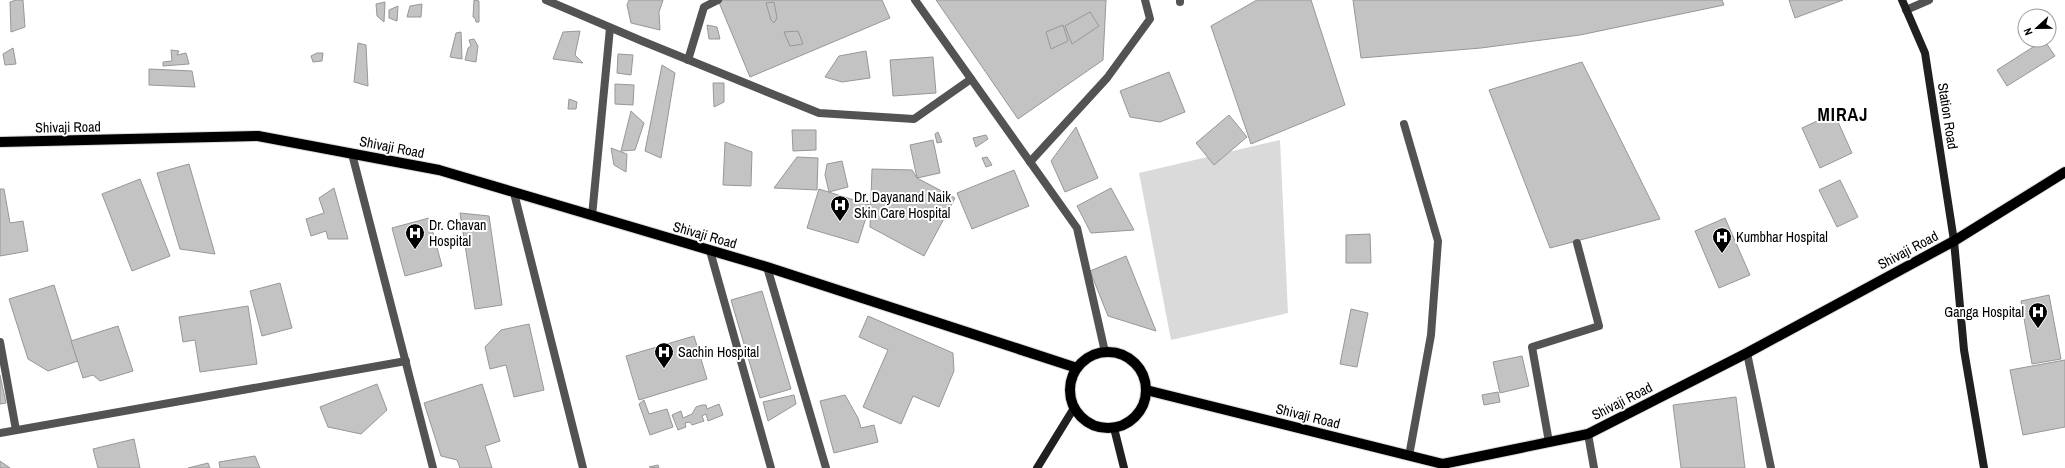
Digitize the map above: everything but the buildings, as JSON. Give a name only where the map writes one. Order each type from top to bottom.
[{"type":"main road","name":"Station Road","points":[[1902,0],[1925,53],[1954,241],[1964,350],[1984,468]]},
{"type":"main road","name":"Shivaji Road","points":[[0,142],[258,136],[439,170],[766,267],[1077,368]]},
{"type":"main road","name":"Shivaji Road","points":[[1146,390],[1443,464],[1588,434],[1747,353],[1954,241],[2065,172]]},
{"type":"main road","points":[[1105,352],[1115,353],[1134,362],[1140,370],[1146,390],[1145,400],[1141,411],[1134,419],[1125,425],[1114,428],[1105,428],[1087,422],[1074,408],[1070,387],[1072,377],[1077,368],[1089,357],[1105,352]]},
{"type":"main road","points":[[1037,468],[1074,408]]},
{"type":"main road","points":[[1114,428],[1124,468]]},
{"type":"street","points":[[546,0],[610,28],[818,113],[914,120],[971,79]]},
{"type":"street","points":[[688,60],[704,7],[718,0]]},
{"type":"street","points":[[915,0],[1077,228],[1105,352]]},
{"type":"street","points":[[1030,162],[1108,78],[1150,19],[1145,0]]},
{"type":"street","points":[[1906,10],[1928,0]]},
{"type":"street","points":[[592,216],[610,28]]},
{"type":"street","points":[[1404,124],[1438,241],[1431,335],[1409,456]]},
{"type":"street","points":[[352,154],[433,468]]},
{"type":"street","points":[[514,193],[583,468]]},
{"type":"street","points":[[1549,442],[1532,347],[1599,326],[1577,243]]},
{"type":"street","points":[[710,251],[771,468]]},
{"type":"street","points":[[766,267],[826,468]]},
{"type":"street","points":[[0,342],[16,430]]},
{"type":"street","points":[[1747,353],[1771,468]]},
{"type":"street","points":[[0,433],[406,361]]},
{"type":"street","points":[[1588,434],[1594,468]]},
{"type":"shaded area","points":[[1280,140],[1288,313],[1171,340],[1139,173]]},
{"type":"place","name":"Dr. Dayanand Naik Skin Care Hospital","points":[[840,222]]},
{"type":"place","name":"Dr. Chavan Hospital","points":[[415,250]]},
{"type":"place","name":"Kumbhar Hospital","points":[[1722,254]]},
{"type":"place","name":"Ganga Hospital","points":[[2038,329]]},
{"type":"place","name":"Sachin Hospital","points":[[664,369]]},
{"type":"district","name":"MIRAJ","points":[[1843,115]]}]
